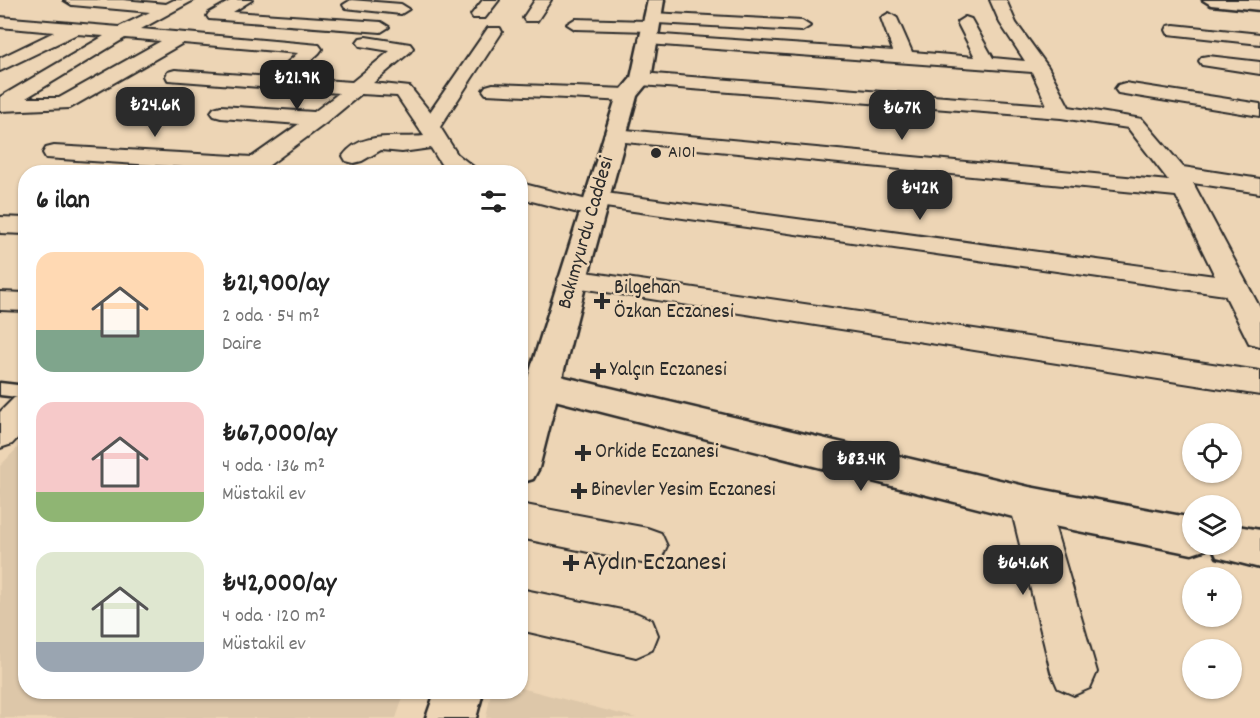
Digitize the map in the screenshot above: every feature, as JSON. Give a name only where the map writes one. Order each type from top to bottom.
[{"type":"main road","points":[[1211,0],[1260,5]]},
{"type":"main road","name":"Bakımyurdu Caddesi","points":[[528,439],[572,279],[596,205],[615,135],[634,87],[652,21]]},
{"type":"main road","points":[[543,385],[1029,504],[1182,534]]},
{"type":"main road","points":[[1242,546],[1260,549]]},
{"type":"main road","points":[[451,718],[457,699]]},
{"type":"street","points":[[0,32],[73,0],[124,2],[169,9]]},
{"type":"street","points":[[1,104],[121,33],[186,0]]},
{"type":"street","points":[[244,0],[215,16],[381,27]]},
{"type":"street","points":[[480,15],[491,0]]},
{"type":"street","points":[[531,18],[543,0]]},
{"type":"street","points":[[999,0],[1008,23],[1039,66],[1061,112]]},
{"type":"street","points":[[333,4],[405,4]]},
{"type":"street","points":[[254,165],[320,119],[404,48],[366,42],[405,4]]},
{"type":"street","points":[[889,18],[905,58]]},
{"type":"street","points":[[652,21],[905,58],[1039,66]]},
{"type":"street","points":[[575,24],[652,21],[802,26]]},
{"type":"street","points":[[0,22],[313,49],[276,82]]},
{"type":"street","points":[[964,22],[987,63]]},
{"type":"street","points":[[0,65],[74,29]]},
{"type":"street","points":[[1174,30],[1260,39]]},
{"type":"street","points":[[354,156],[376,143],[402,145],[433,134],[494,32]]},
{"type":"street","points":[[1,104],[63,104],[179,38]]},
{"type":"street","points":[[1208,61],[1260,68]]},
{"type":"street","points":[[174,76],[403,92],[455,165]]},
{"type":"street","points":[[493,90],[634,87],[1061,112],[1135,123],[1180,181],[1247,301],[1260,336]]},
{"type":"street","points":[[1125,89],[1260,110]]},
{"type":"street","points":[[221,112],[320,119]]},
{"type":"street","points":[[615,135],[1260,186]]},
{"type":"street","points":[[54,153],[211,165]]},
{"type":"street","points":[[528,192],[596,205],[1247,301]]},
{"type":"street","points":[[0,225],[18,226]]},
{"type":"street","points":[[572,279],[1260,383]]},
{"type":"street","points":[[0,301],[18,302]]},
{"type":"street","points":[[0,434],[18,415]]},
{"type":"street","points":[[1029,504],[1074,672]]},
{"type":"street","points":[[528,523],[647,546]]},
{"type":"street","points":[[528,611],[636,635]]},
{"type":"lane","points":[[0,389],[18,391]]},
{"type":"shaded area","points":[[18,447],[18,699],[403,699],[396,718],[0,718],[0,466]]},
{"type":"shaded area","points":[[528,690],[636,718],[486,718],[490,699],[528,699]]},
{"type":"place","name":"A101","points":[[656,153]]},
{"type":"place","name":"Bilgehan Özkan Eczanesi","points":[[602,301]]},
{"type":"place","name":"Yalçın Eczanesi","points":[[598,371]]},
{"type":"place","name":"Orkide Eczanesi","points":[[583,453]]},
{"type":"place","name":"Binevler Yesim Eczanesi","points":[[579,491]]},
{"type":"place","name":"Aydın Eczanesi","points":[[571,563]]}]
